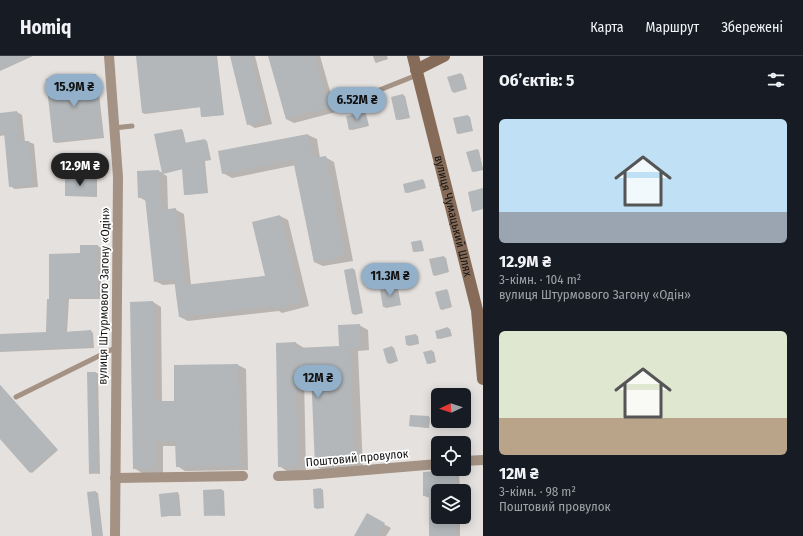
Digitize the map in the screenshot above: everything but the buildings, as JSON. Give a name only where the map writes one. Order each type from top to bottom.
[{"type":"main road","name":"вулиця Чумацький Шлях","points":[[412,56],[477,310],[483,379]]},
{"type":"main road","points":[[417,72],[444,56]]},
{"type":"street","name":"вулиця Штурмового Загону «Одін»","points":[[109,56],[118,177],[115,536]]},
{"type":"street","points":[[471,461],[483,460]]},
{"type":"street","name":"Поштовий провулок","points":[[278,476],[431,465]]},
{"type":"street","points":[[116,478],[243,476]]},
{"type":"lane","points":[[352,101],[417,72]]},
{"type":"lane","points":[[114,128],[132,126]]},
{"type":"lane","points":[[16,397],[117,347]]}]
